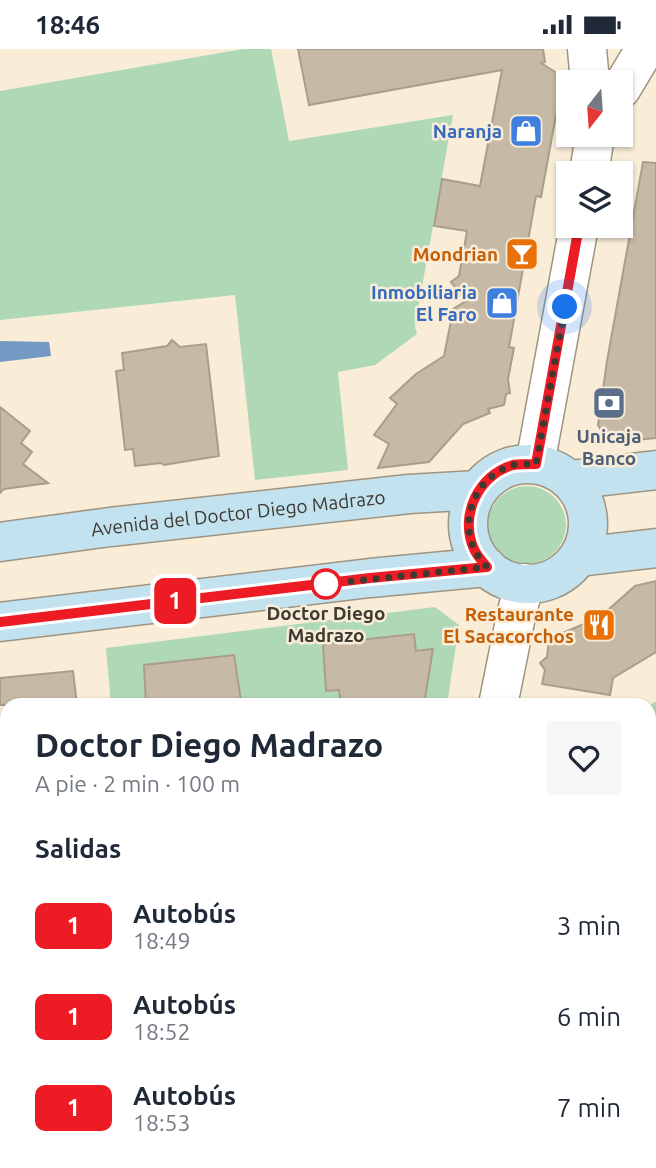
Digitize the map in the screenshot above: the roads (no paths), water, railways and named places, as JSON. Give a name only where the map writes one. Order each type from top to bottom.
[{"type":"main road","points":[[536,464],[552,468],[570,480],[586,506],[588,523],[586,541],[579,557],[568,569],[541,583],[525,583],[511,581],[487,567],[474,551],[468,531],[470,510],[478,490],[493,474],[514,465],[536,464]]},
{"type":"main road","points":[[570,480],[656,470]]},
{"type":"main road","name":"Avenida del Doctor Diego Madrazo","points":[[0,542],[110,527],[478,490]]},
{"type":"main road","points":[[579,557],[656,548]]},
{"type":"main road","points":[[0,622],[487,567]]},
{"type":"street","points":[[587,49],[589,70]]},
{"type":"street","points":[[632,70],[645,49]]},
{"type":"street","points":[[536,464],[577,238]]},
{"type":"street","points":[[499,698],[525,583]]},
{"type":"water","points":[[0,341],[49,342],[51,356],[0,362]]},
{"type":"place","name":"Naranja","points":[[526,131]]},
{"type":"place","name":"Mondrian","points":[[522,254]]},
{"type":"place","name":"Inmobiliaria El Faro","points":[[502,303]]},
{"type":"place","name":"Unicaja Banco","points":[[609,403]]},
{"type":"place","name":"Doctor Diego Madrazo","points":[[326,584]]},
{"type":"place","name":"Restaurante El Sacacorchos","points":[[599,625]]}]
